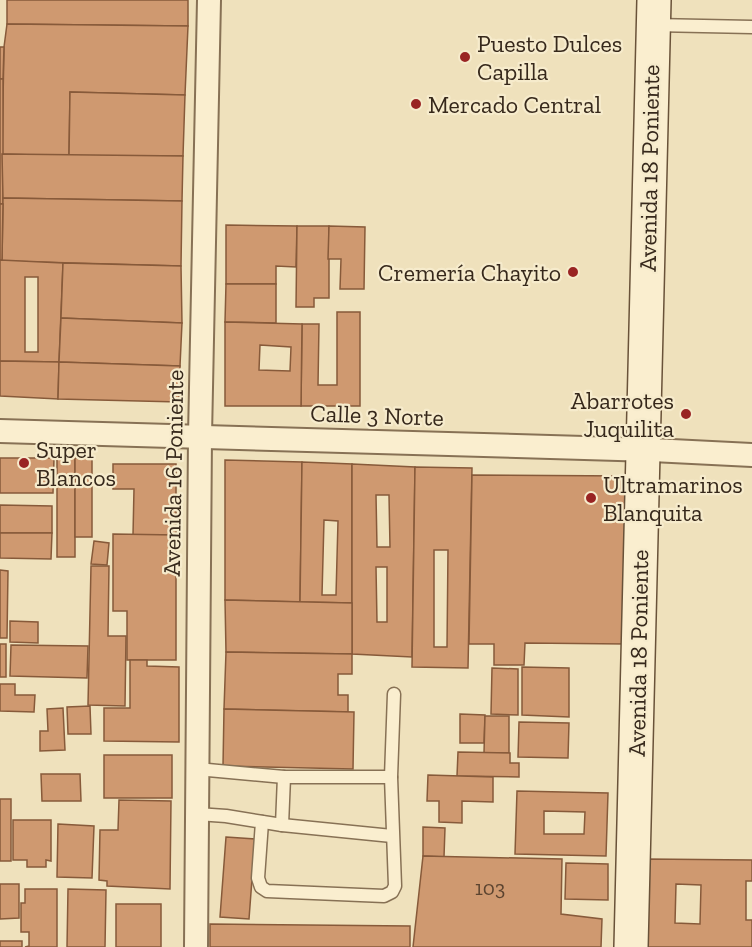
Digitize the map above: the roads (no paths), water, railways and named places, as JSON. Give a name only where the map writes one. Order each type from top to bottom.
[{"type":"street","name":"Avenida 16 Poniente","points":[[196,947],[200,436],[209,0]]},
{"type":"street","name":"Avenida 18 Poniente","points":[[631,947],[653,13]]},
{"type":"street","name":"Calle 3 Norte","points":[[0,431],[752,455]]},
{"type":"lane","points":[[653,13],[752,27]]},
{"type":"lane","points":[[262,822],[258,878],[261,887],[267,891],[384,896],[392,892],[395,886],[391,777],[394,694]]},
{"type":"lane","points":[[197,769],[284,777],[391,777]]},
{"type":"lane","points":[[282,825],[284,777]]},
{"type":"lane","points":[[197,814],[392,836]]},
{"type":"place","name":"Puesto Dulces Capilla","points":[[465,57]]},
{"type":"place","name":"Mercado Central","points":[[416,104]]},
{"type":"place","name":"Cremería Chayito","points":[[573,272]]},
{"type":"place","name":"Abarrotes Juquilita","points":[[686,414]]},
{"type":"place","name":"Super Blancos","points":[[24,463]]},
{"type":"place","name":"Ultramarinos Blanquita","points":[[591,498]]}]
